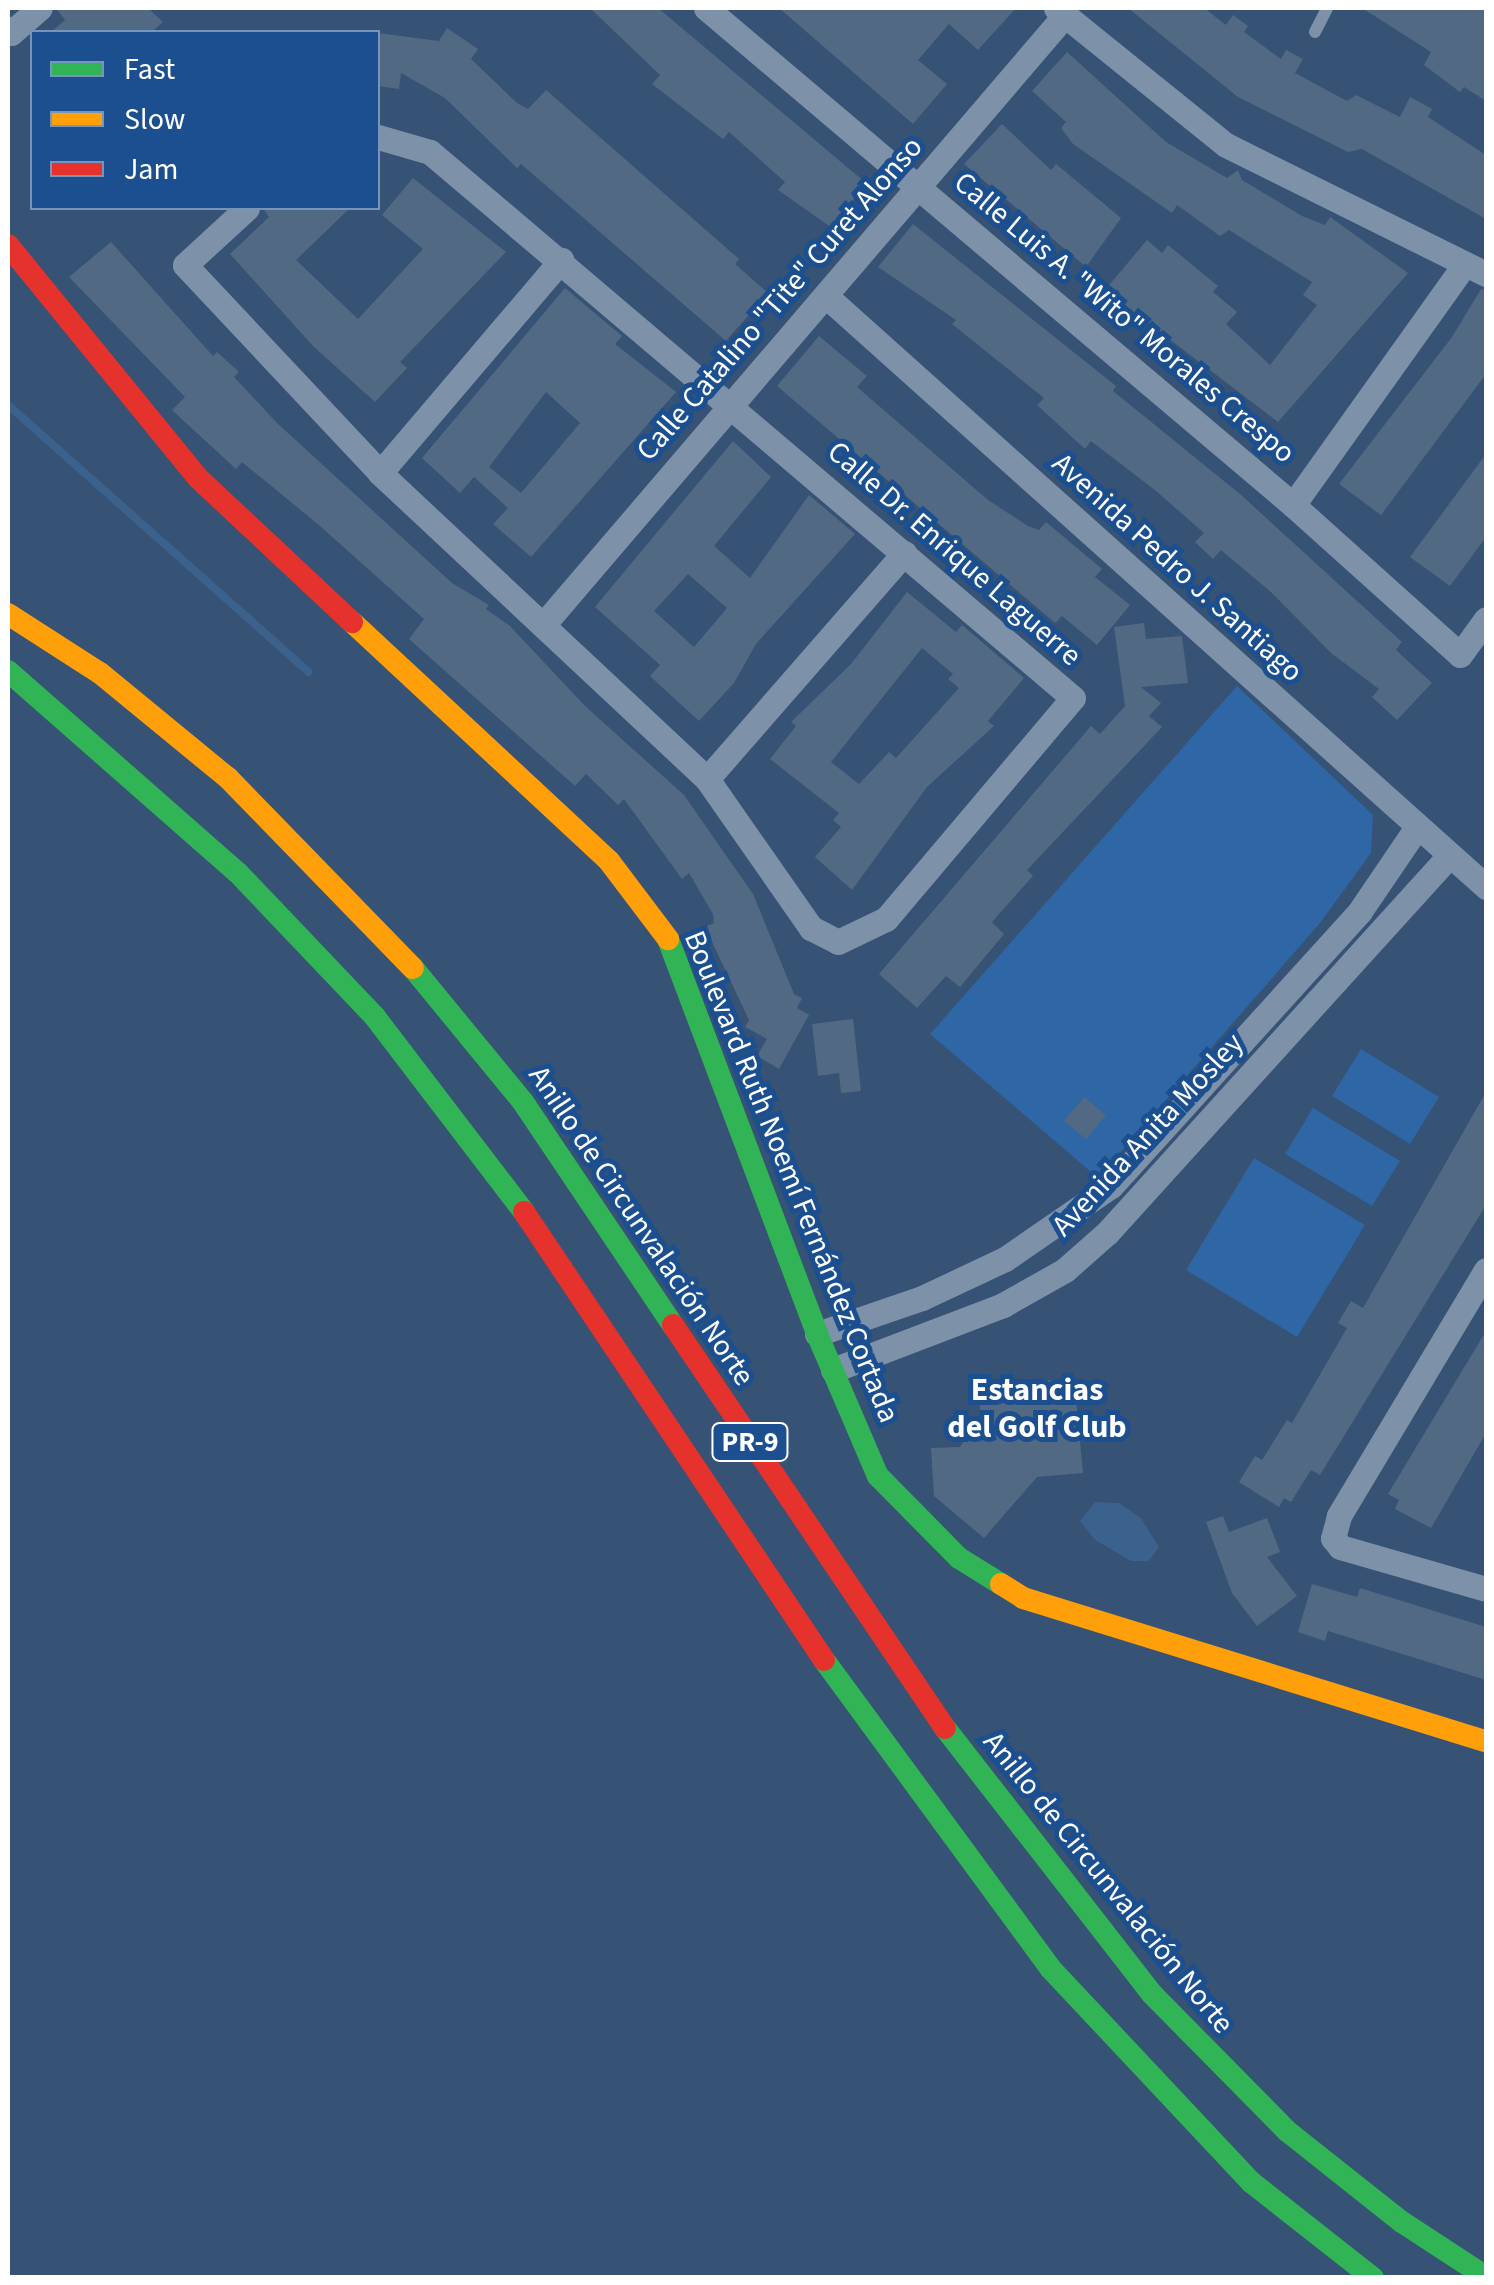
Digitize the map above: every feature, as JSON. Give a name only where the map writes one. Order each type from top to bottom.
[{"type":"main road","name":"Boulevard Ruth Noemí Fernández Cortada","points":[[8,245],[198,478],[609,861],[672,944],[817,1334],[878,1476],[958,1558],[1022,1598],[1486,1741]]},
{"type":"main road","name":"Anillo de Circunvalación Norte","points":[[8,614],[100,674],[228,778],[386,934],[523,1102],[937,1718],[1140,1980],[1288,2132],[1402,2222],[1486,2277]]},
{"type":"main road","name":"PR-9","points":[[8,670],[238,873],[376,1018],[505,1184],[800,1629],[1050,1968],[1240,2171],[1373,2278]]},
{"type":"street","points":[[8,29],[11,33],[40,8]]},
{"type":"street","name":"Calle Luis A. \"Wito\" Morales Crespo","points":[[706,8],[1294,505],[1460,655],[1486,619]]},
{"type":"street","points":[[1060,12],[1226,145],[1476,269],[1294,505]]},
{"type":"street","name":"Calle Catalino \"Tite\" Curet Alonso","points":[[544,625],[919,186],[1060,12]]},
{"type":"street","name":"Calle Dr. Enrique Laguerre","points":[[245,210],[185,265],[380,473],[707,778],[811,928],[838,942],[886,919],[1072,698],[430,152],[380,138]]},
{"type":"street","points":[[380,473],[561,260]]},
{"type":"street","name":"Avenida Pedro J. Santiago","points":[[826,296],[1486,888]]},
{"type":"street","points":[[707,778],[904,553]]},
{"type":"street","name":"Avenida Anita Mosley","points":[[817,1334],[922,1298],[1005,1259],[1112,1186],[1360,911],[1418,827]]},
{"type":"street","name":"Avenida Anita Mosley","points":[[834,1370],[1003,1305],[1065,1270],[1107,1233],[1448,857]]},
{"type":"street","points":[[1486,1270],[1339,1516],[1333,1538],[1340,1548],[1486,1589]]},
{"type":"lane","points":[[1315,32],[1327,8]]},
{"type":"shaded area","points":[[1237,686],[1373,815],[1371,853],[1320,923],[1098,1178],[930,1034]]},
{"type":"shaded area","points":[[1361,1049],[1439,1097],[1410,1144],[1332,1096]]},
{"type":"shaded area","points":[[1313,1108],[1400,1161],[1372,1206],[1285,1154]]},
{"type":"shaded area","points":[[1254,1158],[1365,1225],[1297,1337],[1186,1270]]},
{"type":"shaded area","points":[[1095,1502],[1119,1503],[1141,1518],[1159,1547],[1149,1561],[1131,1561],[1095,1540],[1080,1521]]},
{"type":"building","points":[[56,8],[148,8],[163,22],[154,30],[53,30],[65,20]]},
{"type":"building","points":[[590,8],[658,8],[866,183],[832,228],[778,190],[785,182],[729,132],[723,139],[652,84],[660,75]]},
{"type":"building","points":[[779,8],[1016,8],[978,50],[949,24],[918,60],[947,84],[913,124]]},
{"type":"building","points":[[1128,8],[1204,8],[1226,25],[1233,15],[1248,26],[1244,32],[1281,59],[1286,50],[1303,59],[1295,73],[1347,101],[1356,95],[1400,117],[1410,97],[1432,109],[1428,117],[1486,155],[1486,219],[1362,149],[1348,152],[1238,97]]},
{"type":"building","points":[[1362,8],[1486,8],[1486,101],[1464,87],[1460,92],[1424,65],[1431,52]]},
{"type":"building","points":[[447,28],[478,49],[471,59],[528,109],[546,90],[739,259],[735,264],[768,293],[726,341],[521,164],[517,168],[445,98],[401,73],[399,89],[380,86],[380,33],[439,41]]},
{"type":"building","points":[[1067,52],[1166,142],[1227,178],[1238,170],[1242,180],[1302,216],[1325,225],[1330,217],[1408,273],[1278,422],[1105,290],[1147,240],[1162,253],[1168,245],[1218,286],[1213,292],[1237,312],[1226,324],[1270,365],[1317,305],[1303,295],[1312,282],[1229,230],[1220,236],[1177,205],[1172,213],[1073,144],[1061,128],[1066,122],[1032,91]]},
{"type":"building","points":[[1002,124],[1051,170],[1056,164],[1121,218],[1086,267],[964,164]]},
{"type":"building","points":[[413,178],[506,252],[400,362],[407,368],[375,402],[313,346],[230,254],[269,217],[264,210],[348,210],[296,260],[358,319],[423,249],[382,215]]},
{"type":"building","points":[[913,224],[1116,386],[1113,391],[1240,494],[1402,642],[1396,650],[1432,683],[1397,720],[1372,697],[1379,689],[1331,653],[1272,593],[1221,550],[1213,559],[1195,542],[1204,533],[1156,491],[1091,441],[1085,449],[1037,405],[1044,398],[952,324],[956,320],[878,267]]},
{"type":"building","points":[[111,242],[213,356],[217,352],[239,372],[234,377],[278,424],[452,583],[489,605],[486,609],[510,626],[585,706],[684,795],[753,894],[794,994],[802,998],[797,1008],[809,1015],[779,1069],[757,1056],[767,1039],[745,1027],[749,1020],[705,927],[714,923],[713,914],[689,873],[682,879],[624,799],[618,805],[586,774],[575,786],[409,639],[424,619],[320,526],[242,462],[236,469],[172,410],[185,397],[69,277]]},
{"type":"building","points":[[565,288],[622,336],[615,344],[676,392],[531,557],[493,524],[508,508],[474,477],[460,493],[422,458]],"holes":[[[546,392],[580,423],[521,493],[489,467]]]},
{"type":"building","points":[[1481,289],[1486,290],[1486,374],[1381,515],[1339,484],[1452,337]]},
{"type":"building","points":[[819,336],[867,376],[857,387],[988,500],[1028,526],[1039,530],[1046,522],[1102,569],[1095,577],[1130,605],[1097,645],[1062,616],[1055,623],[777,386]]},
{"type":"building","points":[[733,441],[771,477],[714,546],[750,578],[809,495],[855,534],[756,644],[734,683],[699,721],[650,676],[660,665],[595,607]],"holes":[[[688,574],[727,608],[694,647],[654,611]]]},
{"type":"building","points":[[1486,454],[1486,537],[1450,586],[1410,557]]},
{"type":"building","points":[[907,592],[956,632],[962,625],[1024,678],[988,721],[994,726],[927,787],[852,890],[815,857],[841,827],[833,820],[839,813],[770,759],[796,726],[791,722],[851,664]],"holes":[[[922,648],[953,674],[948,679],[959,688],[896,758],[889,752],[859,784],[831,762]]]},
{"type":"building","points":[[1144,623],[1146,639],[1182,636],[1188,683],[1141,687],[1161,703],[1149,716],[1162,727],[1027,870],[1033,876],[992,922],[1004,934],[960,987],[946,976],[917,1008],[879,974],[1091,726],[1100,734],[1125,706],[1114,627]]},
{"type":"building","points":[[853,1019],[861,1091],[841,1093],[839,1073],[818,1076],[812,1024]]},
{"type":"building","points":[[1486,1092],[1486,1205],[1320,1475],[1311,1470],[1291,1502],[1284,1498],[1279,1507],[1239,1482],[1255,1456],[1262,1460],[1287,1420],[1292,1423],[1347,1328],[1338,1323],[1351,1301],[1363,1308]]},
{"type":"building","points":[[1084,1097],[1106,1115],[1086,1139],[1064,1121]]},
{"type":"building","points":[[1486,1331],[1486,1433],[1431,1528],[1395,1509],[1399,1500],[1388,1494]]},
{"type":"building","points":[[1074,1378],[1083,1473],[1037,1477],[984,1538],[934,1496],[931,1448],[960,1447],[981,1418],[978,1387]]},
{"type":"building","points":[[1223,1516],[1229,1532],[1267,1518],[1280,1552],[1267,1557],[1297,1596],[1257,1626],[1232,1593],[1206,1522]]},
{"type":"building","points":[[1312,1584],[1357,1597],[1360,1588],[1486,1627],[1486,1680],[1328,1631],[1325,1641],[1298,1632]]},
{"type":"waterway","points":[[8,405],[309,672]]},
{"type":"traffic: fast","points":[[8,671],[238,873],[375,1017],[524,1212]]},
{"type":"traffic: fast","points":[[668,939],[817,1334],[878,1476],[959,1558],[1001,1584]]},
{"type":"traffic: fast","points":[[413,968],[523,1102],[673,1325]]},
{"type":"traffic: fast","points":[[824,1660],[1050,1968],[1251,2182],[1373,2278]]},
{"type":"traffic: fast","points":[[945,1728],[1152,1994],[1287,2131],[1402,2222],[1486,2277]]},
{"type":"traffic: slow","points":[[8,614],[100,673],[228,778],[413,968]]},
{"type":"traffic: slow","points":[[352,622],[609,861],[668,939]]},
{"type":"traffic: slow","points":[[1001,1584],[1023,1598],[1486,1741]]},
{"type":"traffic: jam","points":[[8,245],[198,478],[352,622]]},
{"type":"traffic: jam","points":[[524,1212],[824,1660]]},
{"type":"traffic: jam","points":[[673,1325],[945,1728]]},
{"type":"district","name":"Estancias del Golf Club","points":[[1037,1410]]}]
